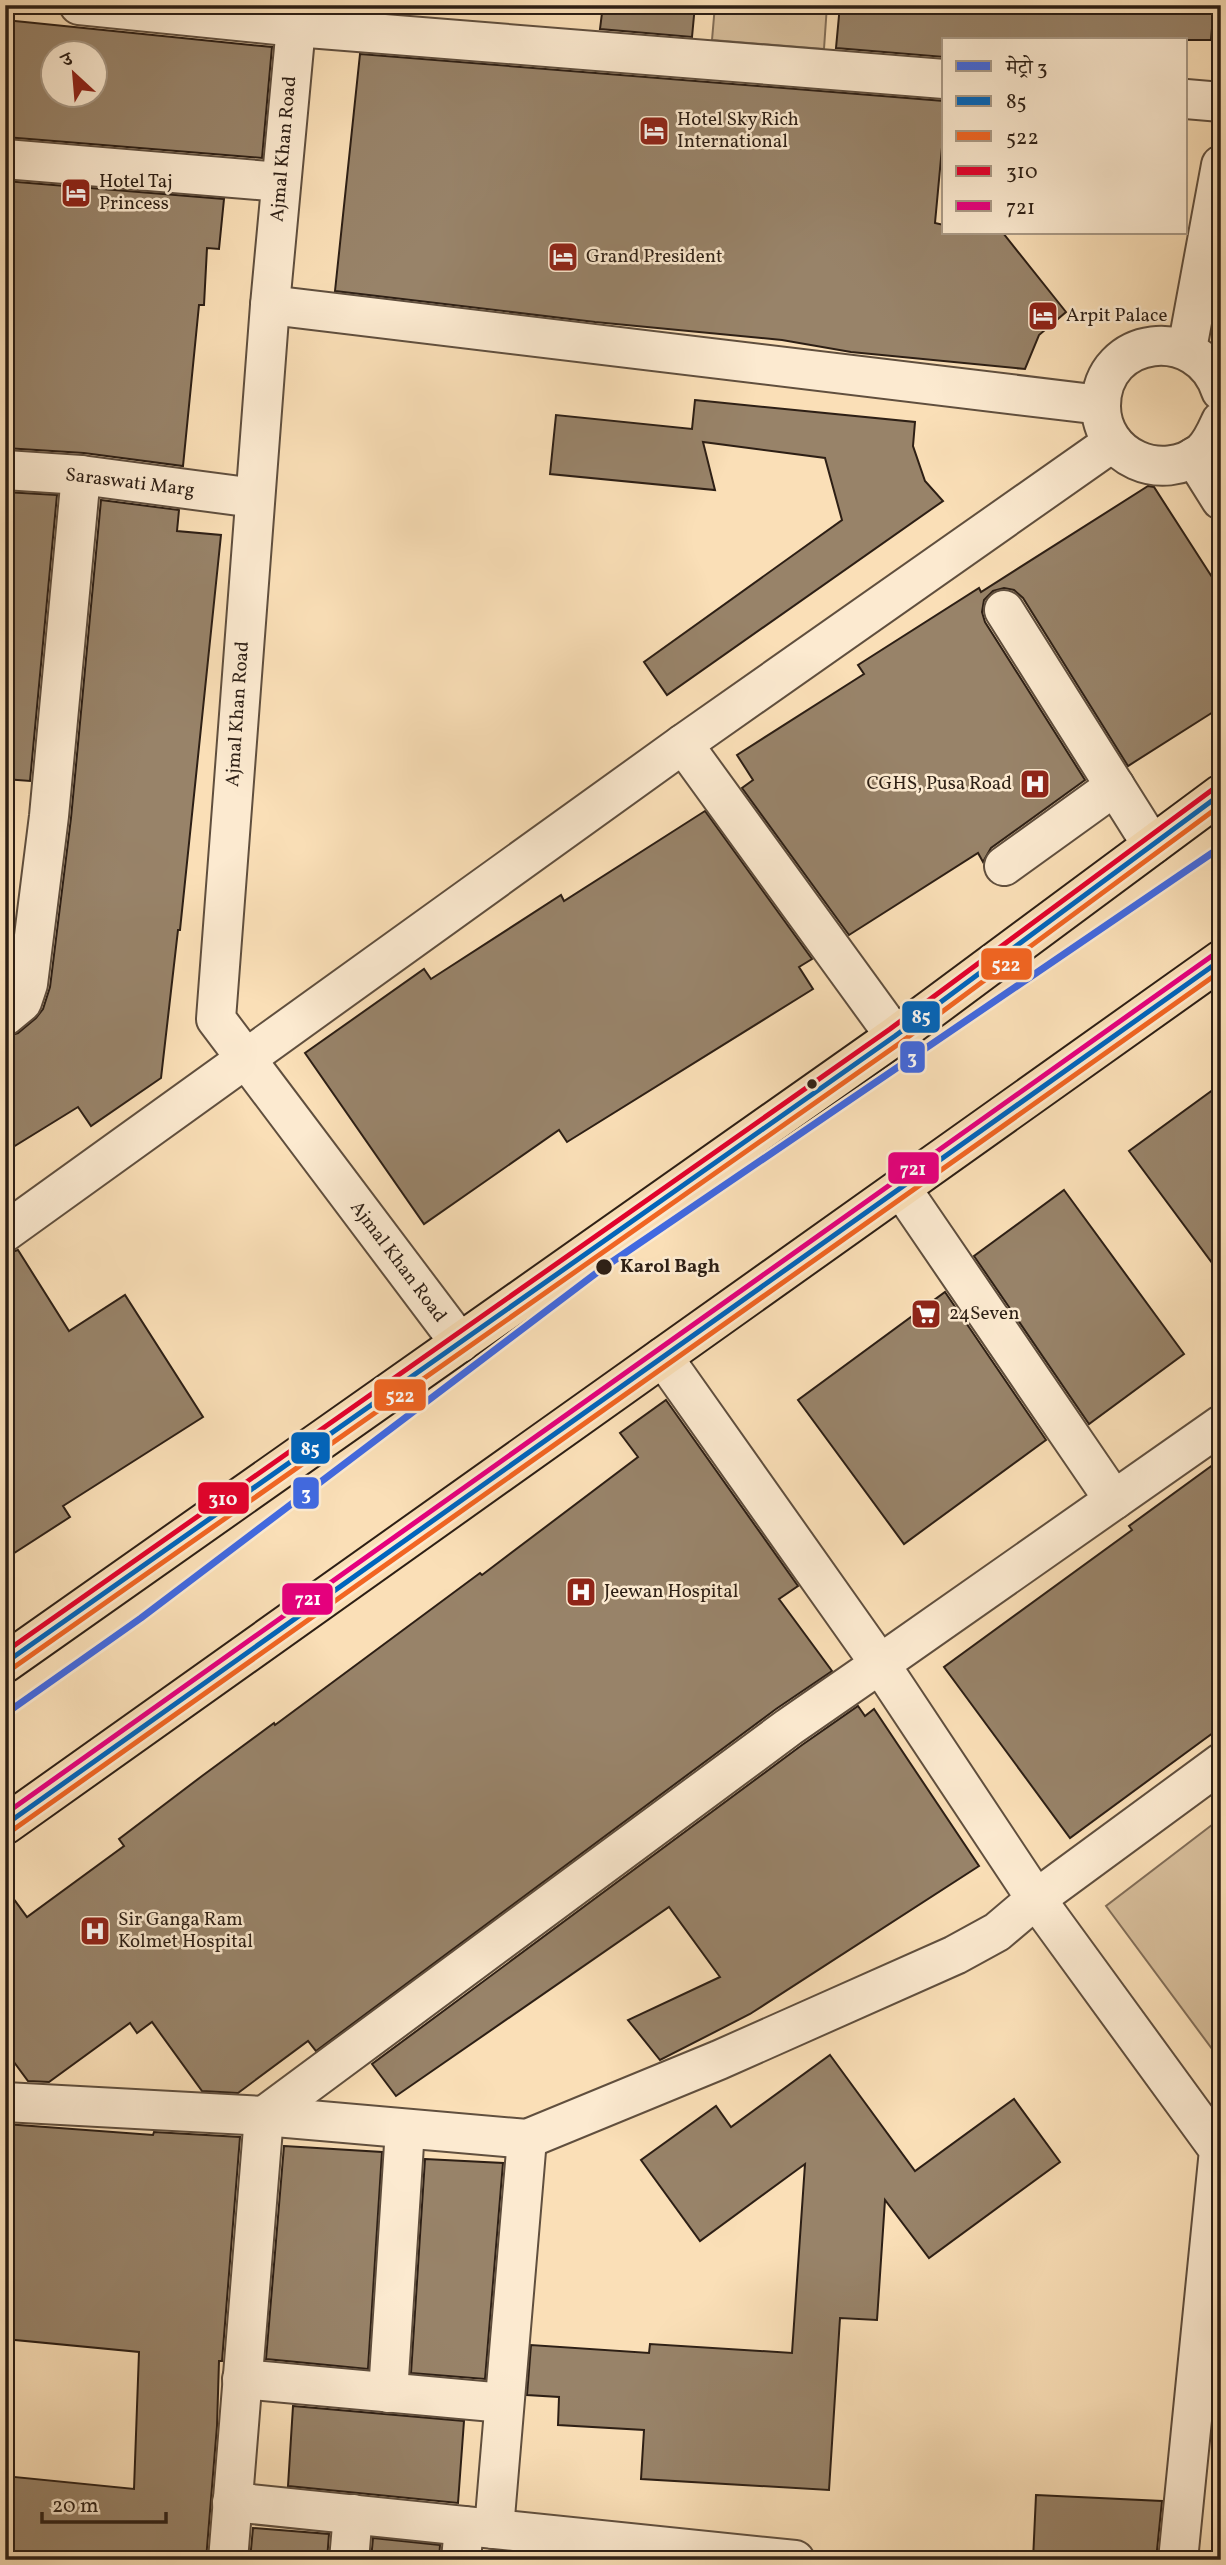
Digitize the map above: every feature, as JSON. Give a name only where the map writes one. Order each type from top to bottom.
[{"type":"main road","points":[[5,1662],[895,1036],[1221,794]]},
{"type":"main road","points":[[5,1825],[1221,960]]},
{"type":"street","points":[[79,5],[297,16],[942,79]]},
{"type":"street","name":"Ajmal Khan Road","points":[[297,16],[254,498],[216,1019],[460,1343]]},
{"type":"street","points":[[1188,99],[1221,102]]},
{"type":"street","points":[[5,159],[281,182]]},
{"type":"street","points":[[1221,165],[1208,362],[1167,344],[1147,346],[1129,354],[1114,368],[1104,386],[1101,405],[1104,424],[1113,442],[1126,456],[1144,465],[1165,467],[1185,463],[1203,452],[1215,436],[1221,421]]},
{"type":"street","points":[[270,305],[1101,405]]},
{"type":"street","points":[[5,1232],[683,744],[1113,442]]},
{"type":"street","points":[[1194,457],[1221,500]]},
{"type":"street","name":"Saraswati Marg","points":[[5,470],[81,475],[254,498]]},
{"type":"street","points":[[5,1016],[22,1002],[28,984],[49,816],[81,475]]},
{"type":"street","points":[[1004,610],[1152,845]]},
{"type":"street","points":[[683,744],[895,1036]]},
{"type":"street","points":[[1004,866],[1115,786]]},
{"type":"street","points":[[901,1188],[1114,1500]]},
{"type":"street","points":[[663,1357],[880,1664],[1036,1899],[1220,2150],[1178,2560]]},
{"type":"street","points":[[228,2560],[264,2116],[789,1727],[1221,1425]]},
{"type":"street","points":[[5,2102],[264,2116],[527,2139],[719,2060],[955,1955],[996,1932],[1036,1899],[1221,1763]]},
{"type":"street","points":[[388,2393],[405,2129]]},
{"type":"street","points":[[473,2538],[504,2403],[527,2139]]},
{"type":"street","points":[[242,2379],[504,2403]]},
{"type":"street","points":[[232,2502],[353,2514],[473,2538],[579,2549],[795,2560]]},
{"type":"street","points":[[349,2560],[353,2514]]},
{"type":"shaded area","points":[[715,5],[827,5],[824,49],[712,40]]},
{"type":"shaded area","points":[[1221,1818],[1221,2061],[1106,1906]]},
{"type":"building","points":[[603,5],[695,5],[692,37],[600,29]]},
{"type":"building","points":[[840,5],[1214,5],[1211,40],[942,38],[942,57],[836,48]]},
{"type":"building","points":[[5,20],[272,47],[262,158],[5,137]]},
{"type":"building","points":[[360,54],[942,101],[942,148],[935,223],[942,225],[942,234],[1004,234],[1066,312],[1039,335],[1025,369],[851,352],[782,340],[595,322],[335,291]]},
{"type":"building","points":[[5,181],[224,199],[219,249],[207,248],[204,305],[199,305],[183,466],[84,453],[5,448]]},
{"type":"building","points":[[695,400],[915,422],[913,446],[925,481],[943,501],[667,695],[644,662],[842,520],[825,458],[703,442],[715,490],[550,474],[556,415],[692,429]]},
{"type":"building","points":[[1148,486],[1154,487],[1221,591],[1221,707],[1128,766],[1023,598],[1014,590],[1004,588],[993,591],[984,600],[982,612],[985,622],[1085,780],[991,848],[983,862],[978,853],[849,935],[742,788],[753,780],[737,755],[864,674],[858,665],[979,588],[981,592]]},
{"type":"building","points":[[5,492],[57,495],[30,781],[5,779]]},
{"type":"building","points":[[101,500],[179,510],[177,531],[221,535],[180,930],[161,1078],[91,1126],[78,1107],[5,1152],[5,1037],[18,1033],[36,1018],[43,1009],[50,987],[71,818]]},
{"type":"building","points":[[705,811],[812,959],[799,967],[813,989],[567,1142],[559,1130],[424,1224],[305,1053],[424,969],[431,979],[561,895],[564,901]]},
{"type":"building","points":[[1221,1084],[1221,1275],[1129,1151]]},
{"type":"building","points":[[1064,1190],[1184,1354],[1089,1424],[974,1256]]},
{"type":"building","points":[[18,1250],[69,1331],[125,1295],[203,1417],[63,1506],[70,1517],[5,1559],[5,1254]]},
{"type":"building","points":[[945,1292],[1046,1440],[904,1544],[798,1400]]},
{"type":"building","points":[[666,1400],[798,1586],[779,1599],[832,1671],[776,1709],[316,2051],[308,2041],[238,2093],[202,2091],[152,2022],[137,2033],[130,2023],[49,2082],[28,2081],[5,2050],[5,1887],[27,1917],[124,1846],[119,1839],[202,1776],[480,1573],[482,1575],[638,1457],[620,1433]]},
{"type":"building","points":[[1221,1459],[1221,1727],[1070,1838],[944,1667],[1132,1530],[1129,1526]]},
{"type":"building","points":[[858,1706],[865,1716],[874,1709],[979,1866],[750,2014],[660,2060],[628,2020],[720,1977],[669,1907],[396,2096],[372,2064]]},
{"type":"building","points":[[830,2055],[915,2171],[1014,2099],[1060,2162],[929,2258],[885,2200],[877,2320],[840,2318],[829,2490],[641,2479],[644,2430],[558,2425],[559,2397],[527,2395],[531,2345],[649,2353],[650,2344],[792,2353],[805,2164],[700,2241],[641,2160],[716,2106],[731,2127]]},
{"type":"building","points":[[5,2124],[153,2135],[154,2132],[240,2137],[222,2361],[219,2361],[217,2426],[206,2560],[5,2560],[5,2476],[134,2489],[139,2352],[5,2339]]},
{"type":"building","points":[[284,2146],[382,2152],[368,2369],[266,2359]]},
{"type":"building","points":[[425,2159],[503,2163],[485,2379],[411,2373]]},
{"type":"building","points":[[293,2406],[464,2421],[458,2503],[288,2486]]},
{"type":"building","points":[[1036,2495],[1162,2501],[1156,2560],[1033,2560]]},
{"type":"building","points":[[253,2528],[329,2534],[327,2560],[250,2560]]},
{"type":"building","points":[[373,2538],[440,2545],[439,2560],[371,2560]]},
{"type":"metro line","name":"3","points":[[5,1714],[141,1618],[603,1268],[1221,847]]},
{"type":"transit line","name":"310","points":[[5,1652],[890,1029],[1216,787]]},
{"type":"transit line","name":"85","points":[[5,1663],[895,1036],[1221,794]]},
{"type":"transit line","name":"522","points":[[10,1670],[900,1043],[1221,805]]},
{"type":"transit line","name":"721","points":[[5,1814],[1216,953]]},
{"type":"transit line","name":"85","points":[[5,1825],[1221,960]]},
{"type":"transit line","name":"522","points":[[10,1832],[1221,971]]},
{"type":"place","name":"Hotel Sky Rich International","points":[[654,131]]},
{"type":"place","name":"Hotel Taj Princess","points":[[76,193]]},
{"type":"place","name":"Grand President","points":[[563,257]]},
{"type":"place","name":"Arpit Palace","points":[[1043,316]]},
{"type":"place","name":"CGHS, Pusa Road","points":[[1035,784]]},
{"type":"place","name":"Karol Bagh","points":[[604,1267]]},
{"type":"place","name":"24Seven","points":[[926,1314]]},
{"type":"place","name":"Jeewan Hospital","points":[[581,1592]]},
{"type":"place","name":"Sir Ganga Ram Kolmet Hospital","points":[[95,1931]]}]
